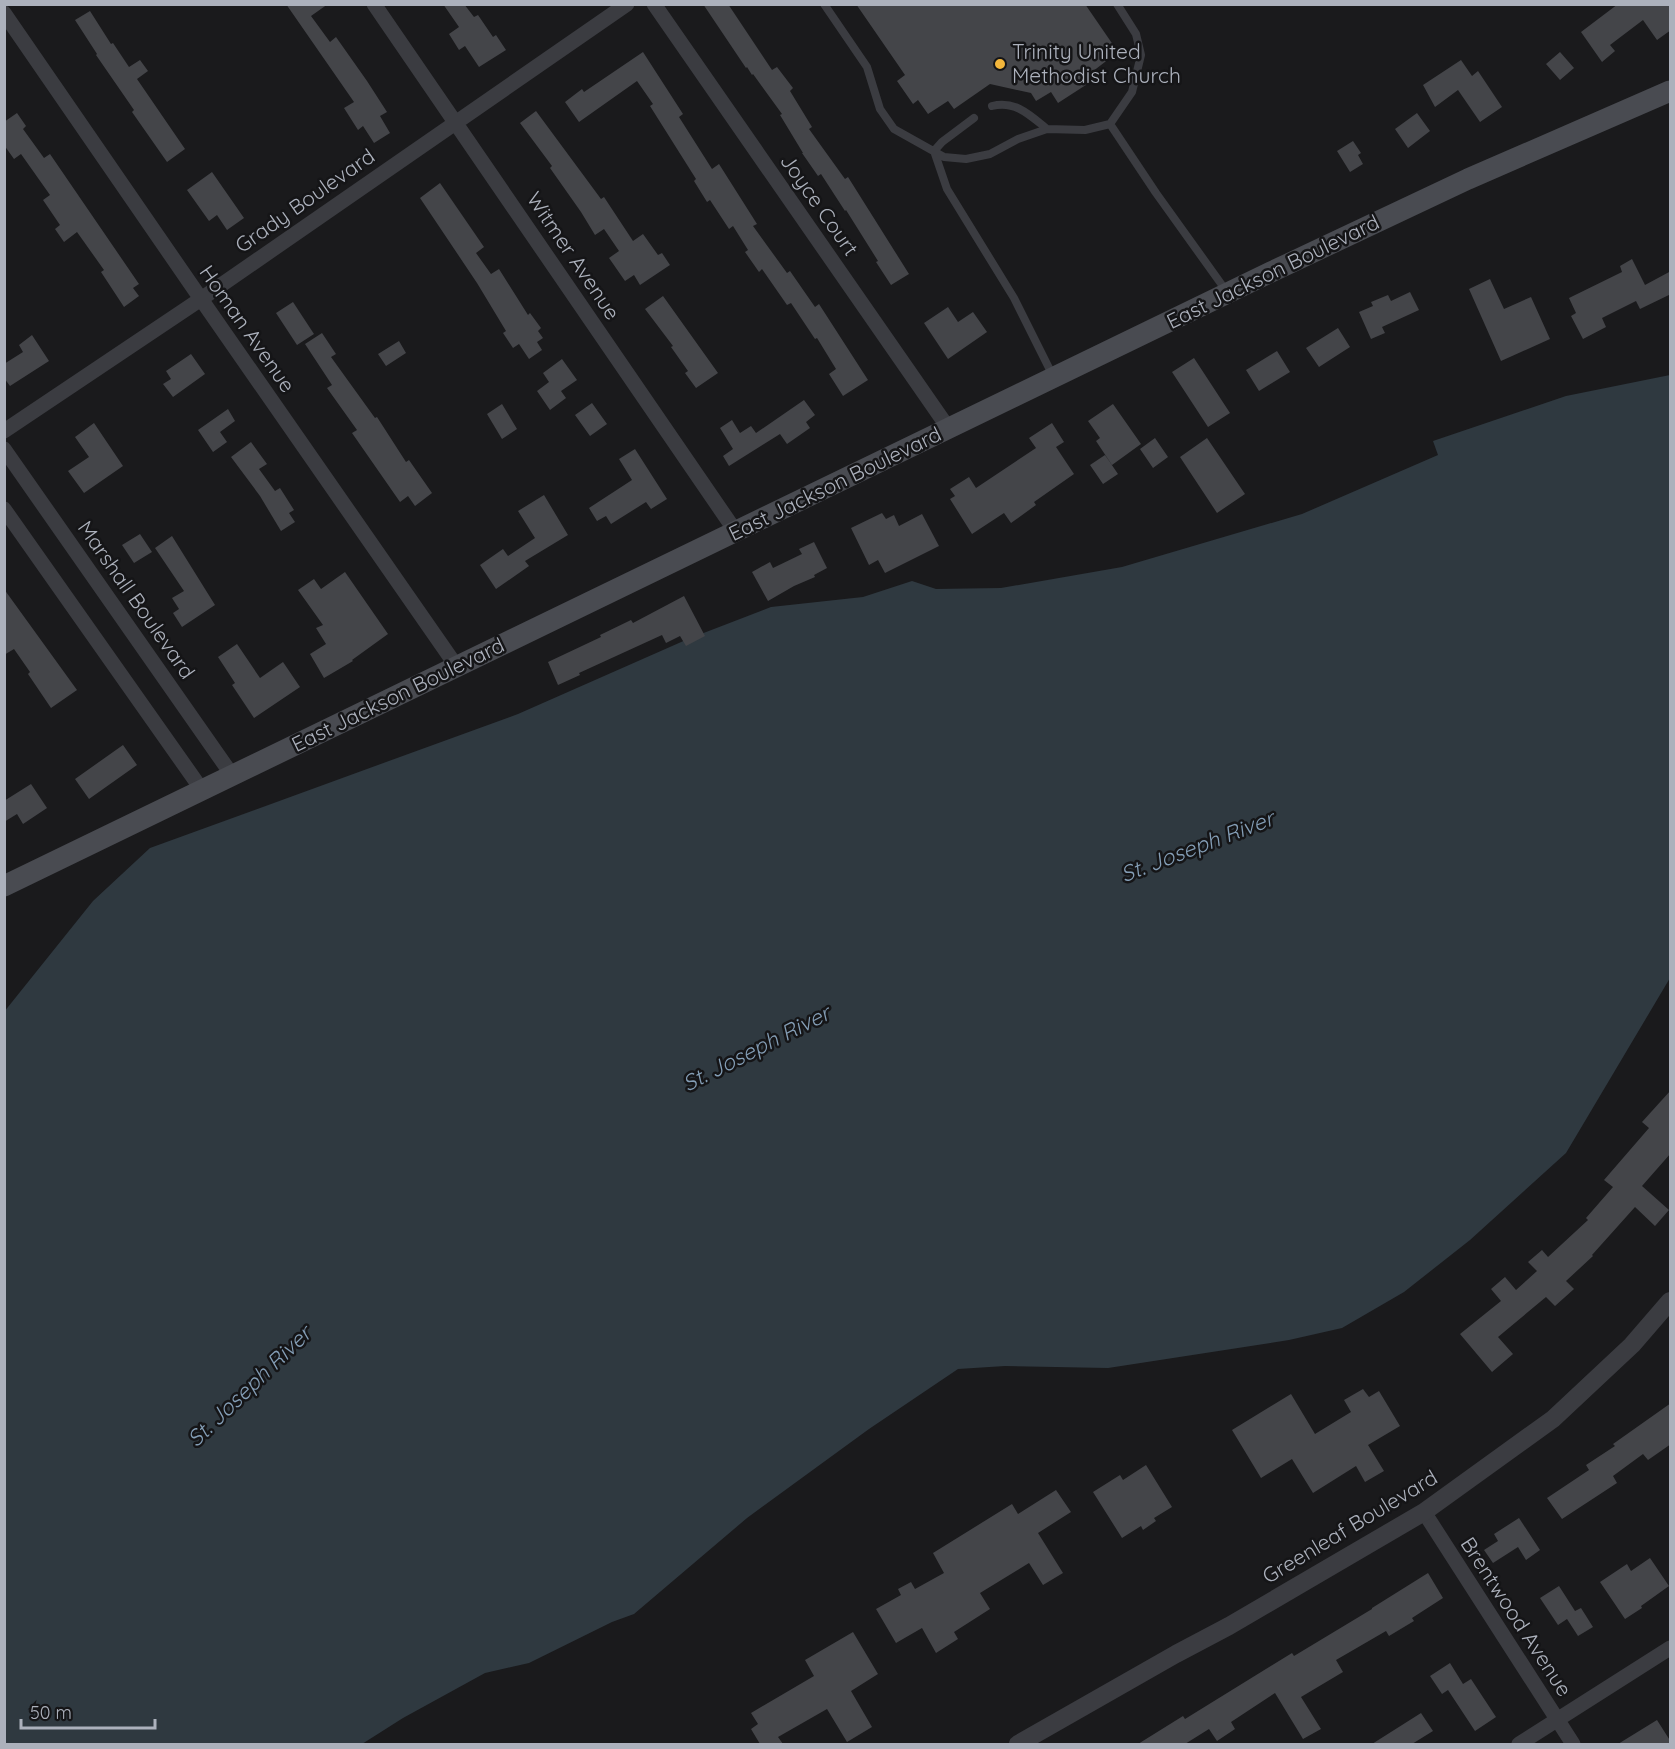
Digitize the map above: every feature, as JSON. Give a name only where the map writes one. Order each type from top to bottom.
[{"type":"main road","name":"East Jackson Boulevard","points":[[4,886],[1468,179],[1671,91]]},
{"type":"street","name":"Witmer Avenue","points":[[374,4],[736,532]]},
{"type":"street","name":"Grady Boulevard","points":[[4,431],[201,299],[627,4]]},
{"type":"street","name":"Joyce Court","points":[[654,4],[949,429]]},
{"type":"street","name":"Homan Avenue","points":[[4,13],[457,667]]},
{"type":"street","name":"Marshall Boulevard","points":[[4,449],[232,775]]},
{"type":"street","points":[[4,508],[202,790]]},
{"type":"street","name":"Greenleaf Boulevard","points":[[1018,1744],[1229,1626],[1424,1512],[1553,1419],[1632,1345],[1671,1301]]},
{"type":"street","name":"Brentwood Avenue","points":[[1424,1512],[1573,1744]]},
{"type":"street","points":[[1519,1744],[1671,1648]]},
{"type":"lane","points":[[824,4],[867,67],[880,109],[894,129],[944,157],[966,159],[990,154],[1018,139],[1047,129],[1085,130],[1110,124],[1132,92],[1140,55],[1136,34],[1117,4]]},
{"type":"lane","points":[[992,106],[1012,105],[1027,113],[1047,129]]},
{"type":"lane","points":[[934,151],[950,135],[974,118]]},
{"type":"lane","points":[[1110,124],[1155,193],[1227,294]]},
{"type":"lane","points":[[934,151],[947,189],[1014,298],[1054,378]]},
{"type":"water","name":"St. Joseph River","points":[[1670,375],[1670,978],[1566,1153],[1470,1240],[1404,1292],[1342,1328],[1289,1340],[1108,1368],[1005,1366],[958,1369],[869,1429],[747,1518],[634,1614],[612,1622],[529,1663],[485,1673],[403,1718],[362,1744],[5,1744],[4,1012],[93,901],[150,848],[518,714],[688,639],[771,607],[863,597],[912,581],[936,589],[1001,588],[1122,567],[1302,514],[1438,455],[1433,441],[1566,396]]},
{"type":"building","points":[[286,4],[328,4],[311,16],[330,42],[336,37],[367,81],[387,112],[380,116],[390,133],[374,143],[363,126],[358,130],[344,108],[354,102]]},
{"type":"building","points":[[443,4],[464,4],[474,17],[478,15],[493,37],[496,35],[506,50],[479,67],[465,46],[459,50],[449,34],[459,27]]},
{"type":"building","points":[[703,4],[728,4],[772,70],[777,67],[793,88],[790,91],[812,127],[809,129],[845,179],[848,177],[909,274],[891,285],[846,210],[821,174],[818,176],[802,153],[780,115],[782,114],[753,74],[746,68]]},
{"type":"building","name":"Trinity United Methodist Church","points":[[856,4],[1085,4],[1118,52],[1088,75],[1092,81],[1058,103],[1051,92],[1036,101],[1031,93],[990,84],[954,109],[948,101],[928,114],[918,100],[913,104],[897,81],[905,75]]},
{"type":"building","points":[[1618,4],[1671,4],[1671,30],[1657,40],[1643,20],[1610,45],[1615,51],[1602,62],[1581,32]]},
{"type":"building","points":[[90,11],[129,67],[140,60],[148,71],[137,79],[185,149],[167,162],[132,112],[134,110],[75,20]]},
{"type":"building","points":[[643,52],[683,114],[679,117],[712,169],[719,164],[757,224],[753,226],[787,273],[790,271],[815,307],[819,304],[868,380],[843,396],[829,374],[836,369],[817,338],[815,339],[791,303],[787,305],[762,269],[759,272],[745,252],[748,250],[733,226],[729,229],[710,200],[707,202],[694,181],[696,179],[650,106],[653,104],[637,81],[579,122],[565,102],[582,89],[584,92]]},
{"type":"building","points":[[1560,52],[1574,68],[1560,80],[1546,64]]},
{"type":"building","points":[[1461,60],[1472,76],[1478,71],[1502,107],[1480,122],[1458,90],[1435,107],[1423,85]]},
{"type":"building","points":[[536,111],[601,199],[604,197],[633,241],[643,234],[658,255],[662,253],[670,265],[640,285],[634,275],[625,281],[609,258],[619,251],[604,229],[595,235],[550,168],[552,166],[520,123]]},
{"type":"building","points":[[17,113],[26,126],[23,129],[44,158],[50,154],[139,284],[133,288],[139,296],[124,307],[101,272],[104,270],[77,232],[64,242],[55,229],[60,225],[43,200],[50,195],[21,154],[14,159],[4,145],[4,122]]},
{"type":"building","points":[[1417,113],[1430,131],[1408,148],[1395,129]]},
{"type":"building","points":[[1353,141],[1361,153],[1358,155],[1363,164],[1350,172],[1337,151]]},
{"type":"building","points":[[212,172],[244,218],[227,230],[217,215],[209,221],[187,190]]},
{"type":"building","points":[[440,183],[484,247],[476,253],[491,274],[499,269],[528,315],[530,313],[541,328],[538,331],[543,338],[537,342],[542,350],[529,359],[519,344],[513,348],[503,333],[506,331],[477,283],[420,198]]},
{"type":"building","points":[[1632,259],[1645,285],[1671,271],[1671,294],[1640,309],[1636,301],[1602,318],[1606,327],[1583,339],[1571,316],[1576,313],[1569,298],[1622,272],[1620,266]]},
{"type":"building","points":[[1490,279],[1504,309],[1531,297],[1550,339],[1501,361],[1469,289]]},
{"type":"building","points":[[1410,292],[1419,310],[1382,327],[1385,333],[1371,339],[1359,312],[1373,306],[1371,302],[1388,295],[1391,301]]},
{"type":"building","points":[[663,296],[718,373],[696,388],[685,373],[688,371],[671,347],[673,346],[645,309]]},
{"type":"building","points":[[293,302],[314,334],[297,345],[276,313]]},
{"type":"building","points":[[948,307],[958,322],[973,312],[987,332],[948,359],[924,323]]},
{"type":"building","points":[[1338,328],[1350,347],[1319,367],[1306,348]]},
{"type":"building","points":[[322,333],[336,354],[331,357],[375,418],[377,417],[406,462],[409,460],[432,493],[415,506],[408,496],[400,502],[352,433],[357,430],[327,388],[332,385],[305,344]]},
{"type":"building","points":[[32,335],[49,361],[10,386],[4,378],[4,364],[23,352],[19,345]]},
{"type":"building","points":[[399,341],[406,353],[386,366],[378,354]]},
{"type":"building","points":[[1277,351],[1290,372],[1259,391],[1246,370]]},
{"type":"building","points":[[191,354],[205,374],[173,397],[163,384],[171,379],[166,371]]},
{"type":"building","points":[[1194,358],[1230,413],[1208,427],[1172,372]]},
{"type":"building","points":[[562,359],[577,380],[561,391],[566,398],[550,410],[537,391],[549,382],[543,373]]},
{"type":"building","points":[[804,400],[815,415],[806,422],[810,428],[787,444],[780,434],[729,466],[723,456],[733,449],[720,428],[732,420],[740,433],[751,426],[756,433]]},
{"type":"building","points":[[592,403],[607,424],[590,436],[575,415]]},
{"type":"building","points":[[502,404],[517,429],[502,439],[487,414]]},
{"type":"building","points":[[1113,404],[1141,444],[1112,465],[1096,441],[1100,438],[1088,421]]},
{"type":"building","points":[[228,409],[235,421],[220,432],[227,442],[213,452],[198,430]]},
{"type":"building","points":[[94,423],[123,466],[84,493],[68,471],[89,457],[75,437]]},
{"type":"building","points":[[1052,423],[1064,442],[1056,447],[1074,474],[1034,502],[1036,505],[1011,523],[1004,513],[972,534],[950,499],[955,496],[950,489],[969,477],[976,488],[1036,448],[1029,438]]},
{"type":"building","points":[[1155,438],[1168,457],[1153,468],[1140,449]]},
{"type":"building","points":[[1207,438],[1245,494],[1217,513],[1180,457]]},
{"type":"building","points":[[251,442],[267,464],[259,469],[275,491],[280,488],[294,510],[289,513],[295,522],[281,531],[260,496],[231,457]]},
{"type":"building","points":[[635,449],[667,499],[651,509],[646,502],[611,524],[606,516],[597,521],[589,508],[632,480],[619,459]]},
{"type":"building","points":[[1105,455],[1118,474],[1103,484],[1090,465]]},
{"type":"building","points":[[544,495],[568,535],[525,561],[529,566],[496,589],[480,565],[503,549],[508,556],[535,538],[518,511]]},
{"type":"building","points":[[882,513],[886,519],[894,515],[899,526],[922,514],[939,546],[885,573],[878,560],[869,565],[851,528]]},
{"type":"building","points":[[140,534],[152,552],[134,563],[122,545]]},
{"type":"building","points":[[172,536],[215,605],[182,627],[173,613],[179,609],[172,598],[184,591],[155,548]]},
{"type":"building","points":[[814,542],[827,568],[814,575],[815,577],[768,601],[752,572],[770,562],[773,568],[802,554],[799,549]]},
{"type":"building","points":[[345,572],[388,634],[353,661],[324,678],[310,654],[326,644],[316,628],[323,625],[298,590],[314,579],[321,589]]},
{"type":"building","points":[[4,589],[77,690],[51,708],[14,649],[4,655]]},
{"type":"building","points":[[684,596],[705,636],[686,646],[680,636],[666,643],[662,635],[558,685],[548,662],[631,620],[633,623]]},
{"type":"building","points":[[237,644],[260,678],[283,662],[300,687],[254,718],[232,685],[235,683],[218,657]]},
{"type":"building","points":[[123,745],[137,765],[89,799],[75,779]]},
{"type":"building","points":[[31,784],[47,808],[23,824],[17,814],[4,822],[4,801]]},
{"type":"building","points":[[1671,1090],[1671,1153],[1642,1186],[1669,1210],[1655,1226],[1635,1207],[1593,1256],[1566,1281],[1574,1289],[1555,1306],[1546,1297],[1498,1337],[1513,1354],[1492,1372],[1460,1334],[1501,1301],[1491,1289],[1505,1277],[1516,1290],[1537,1271],[1528,1262],[1542,1250],[1548,1257],[1588,1220],[1586,1218],[1613,1187],[1604,1180],[1649,1128],[1642,1122]]},
{"type":"building","points":[[1363,1389],[1369,1397],[1379,1391],[1400,1426],[1368,1445],[1384,1471],[1365,1482],[1356,1466],[1313,1493],[1292,1459],[1261,1478],[1232,1430],[1291,1394],[1315,1434],[1351,1412],[1344,1400]]},
{"type":"building","points":[[1671,1403],[1671,1444],[1648,1460],[1643,1454],[1613,1476],[1617,1483],[1562,1519],[1547,1498],[1589,1470],[1586,1465]]},
{"type":"building","points":[[1146,1465],[1172,1507],[1154,1518],[1156,1521],[1143,1530],[1141,1526],[1122,1538],[1093,1492],[1120,1475],[1123,1480]]},
{"type":"building","points":[[1056,1490],[1071,1512],[1038,1533],[1063,1573],[1043,1585],[1029,1563],[980,1593],[990,1609],[954,1632],[958,1639],[936,1653],[922,1628],[896,1643],[876,1609],[901,1595],[898,1589],[911,1582],[915,1589],[944,1573],[933,1553],[1012,1504],[1018,1514]]},
{"type":"building","points":[[1519,1518],[1540,1550],[1526,1560],[1518,1547],[1493,1563],[1484,1550],[1498,1541],[1494,1534]]},
{"type":"building","points":[[1650,1558],[1669,1586],[1625,1619],[1600,1582],[1627,1564],[1631,1571]]},
{"type":"building","points":[[1428,1573],[1443,1598],[1412,1618],[1414,1621],[1389,1636],[1386,1631],[1336,1660],[1343,1672],[1301,1697],[1321,1729],[1303,1739],[1275,1693],[1231,1722],[1235,1729],[1217,1741],[1209,1729],[1185,1744],[1138,1744],[1183,1716],[1185,1719],[1292,1653],[1294,1656]]},
{"type":"building","points":[[1559,1586],[1575,1611],[1581,1608],[1593,1627],[1578,1636],[1567,1619],[1558,1625],[1540,1598]]},
{"type":"building","points":[[853,1632],[878,1674],[851,1691],[872,1727],[847,1742],[827,1709],[778,1737],[783,1744],[760,1744],[751,1729],[758,1724],[751,1713],[814,1676],[805,1660]]},
{"type":"building","points":[[1450,1663],[1463,1684],[1471,1679],[1496,1717],[1475,1731],[1448,1690],[1442,1694],[1430,1676]]},
{"type":"building","points":[[1421,1713],[1433,1731],[1412,1744],[1372,1744]]},
{"type":"building","points":[[1657,1720],[1671,1744],[1618,1744]]},
{"type":"place","name":"Trinity United Methodist Church","points":[[1000,64]]}]
